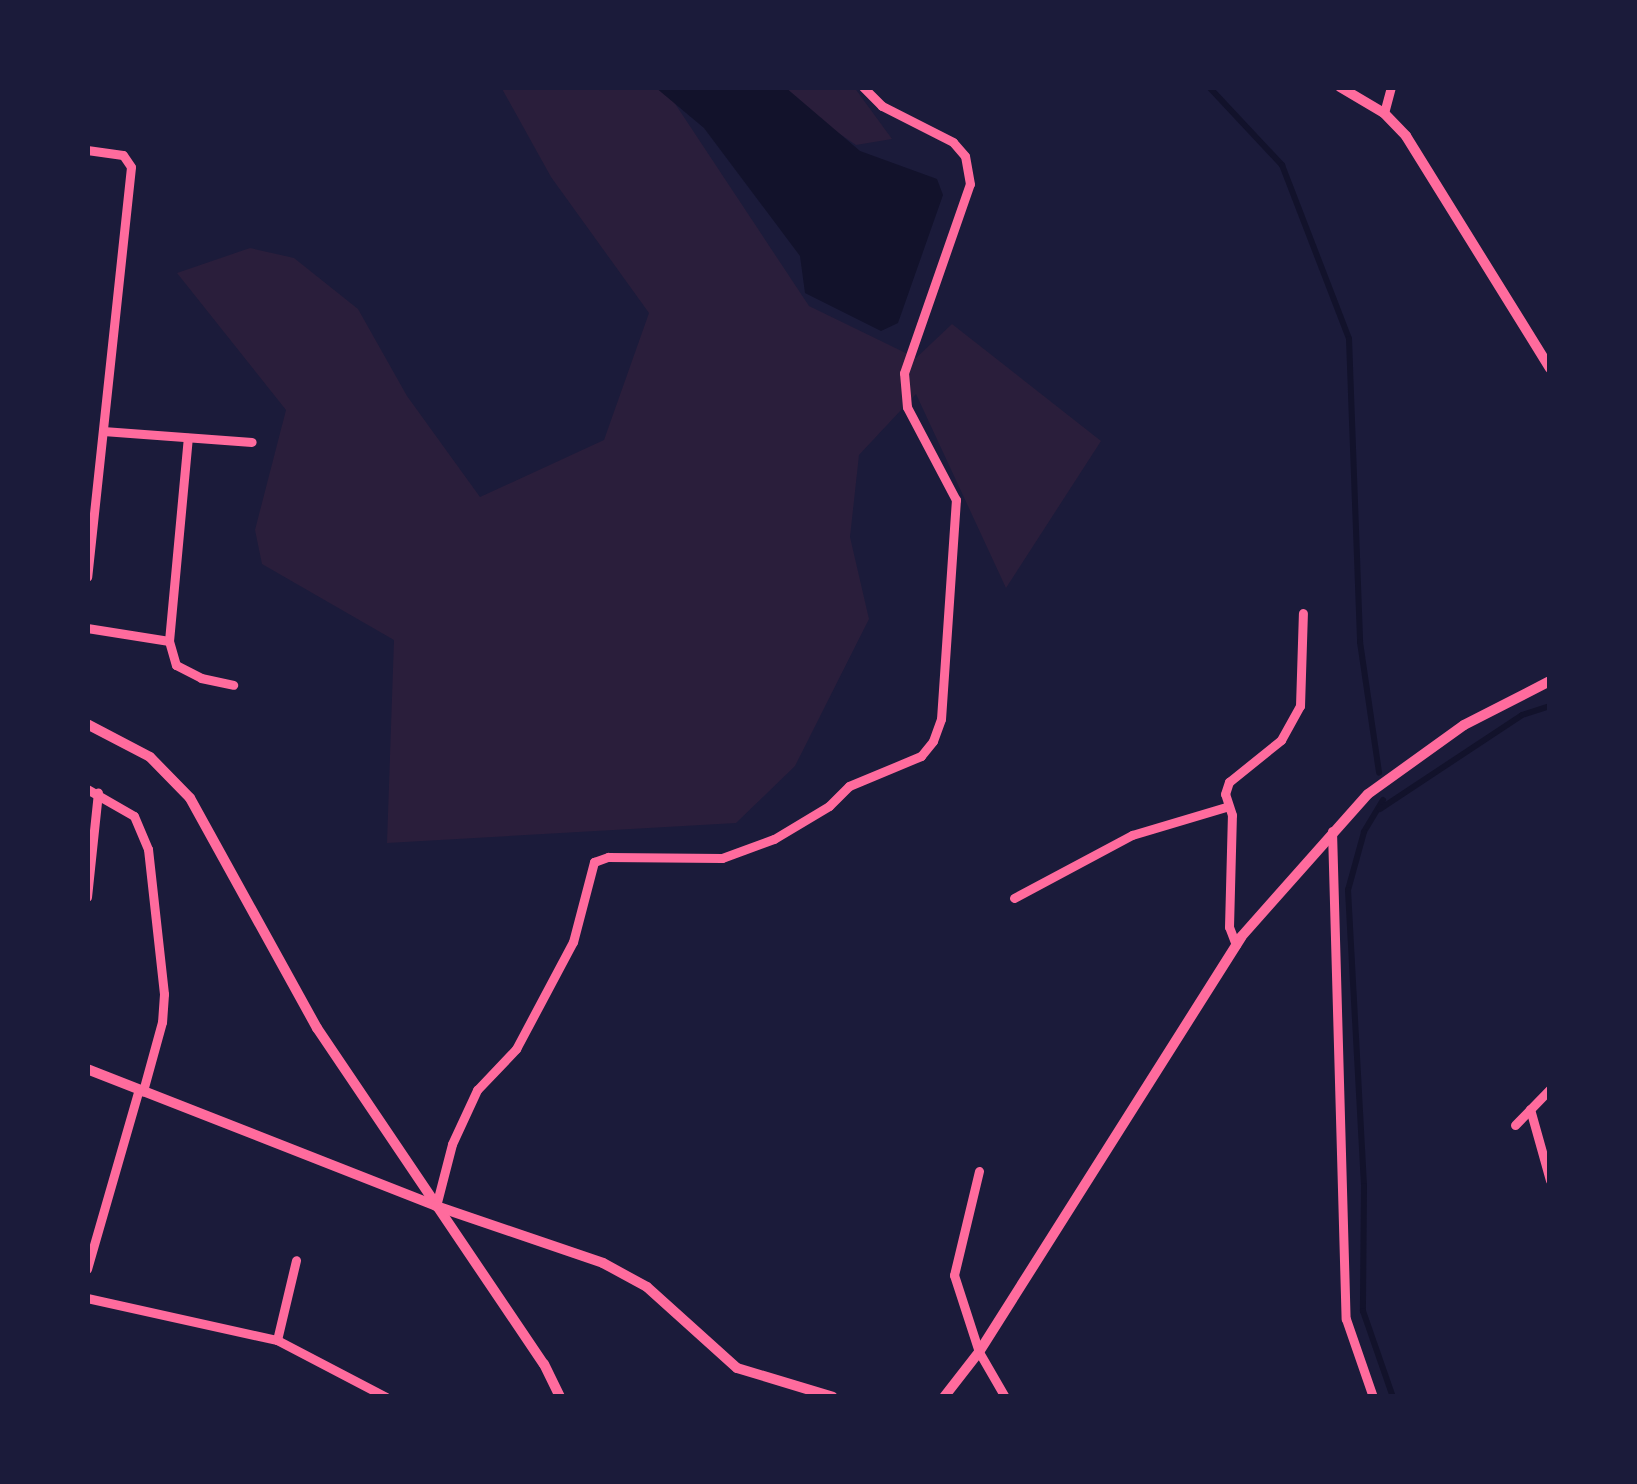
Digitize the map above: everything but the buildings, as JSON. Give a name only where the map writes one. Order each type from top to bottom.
[{"type":"street","points":[[436,1206],[452,1144],[477,1090],[516,1049],[573,942],[593,862],[608,857],[722,858],[757,845],[829,806],[849,785],[920,756],[933,741],[940,719],[956,500],[907,407],[904,373],[970,184],[965,156],[953,142],[883,106],[863,87]]},
{"type":"street","points":[[1340,87],[1384,113],[1424,162],[1550,368]]},
{"type":"street","points":[[1384,113],[1390,87]]},
{"type":"street","points":[[87,150],[123,155],[131,167],[90,515],[87,578]]},
{"type":"street","points":[[103,431],[252,442]]},
{"type":"street","points":[[188,438],[169,641],[176,665],[201,678],[233,685]]},
{"type":"street","points":[[1235,945],[1229,927],[1229,782],[1281,740],[1300,706],[1303,614]]},
{"type":"street","points":[[87,628],[169,641]]},
{"type":"street","points":[[944,1397],[979,1352],[1235,945],[1368,794],[1464,724],[1550,681]]},
{"type":"street","points":[[87,724],[150,757],[190,798],[317,1028],[560,1397]]},
{"type":"street","points":[[87,897],[92,791],[134,816],[148,849],[164,994],[141,1090],[87,1269]]},
{"type":"street","points":[[1014,898],[1132,835],[1226,807]]},
{"type":"street","points":[[1333,831],[1346,1318],[1373,1397]]},
{"type":"street","points":[[87,1069],[436,1206],[604,1263],[647,1288],[737,1368],[833,1397]]},
{"type":"street","points":[[1515,1125],[1550,1089]]},
{"type":"street","points":[[1530,1109],[1550,1180]]},
{"type":"street","points":[[979,1171],[954,1275],[979,1352],[1005,1397]]},
{"type":"street","points":[[277,1340],[296,1260]]},
{"type":"street","points":[[87,1298],[277,1340],[386,1397]]},
{"type":"shaded area","points":[[501,87],[664,87],[809,306],[916,358],[952,324],[1101,441],[1006,588],[916,394],[859,455],[850,537],[869,619],[795,766],[736,823],[387,843],[394,640],[262,564],[255,530],[286,410],[177,273],[250,248],[294,258],[358,309],[407,396],[480,497],[604,440],[649,313],[551,177]]},
{"type":"shaded area","points":[[655,87],[785,87],[860,151],[937,179],[943,195],[898,323],[881,331],[805,293],[800,256],[704,128]]},
{"type":"shaded area","points":[[771,87],[854,87],[892,139],[856,145]]},
{"type":"waterway","points":[[1209,87],[1282,165],[1349,339],[1360,642],[1379,773]]},
{"type":"waterway","points":[[1380,809],[1522,715],[1550,706]]},
{"type":"waterway","points":[[1383,800],[1364,832],[1348,890],[1364,1186],[1363,1311],[1393,1397]]}]
